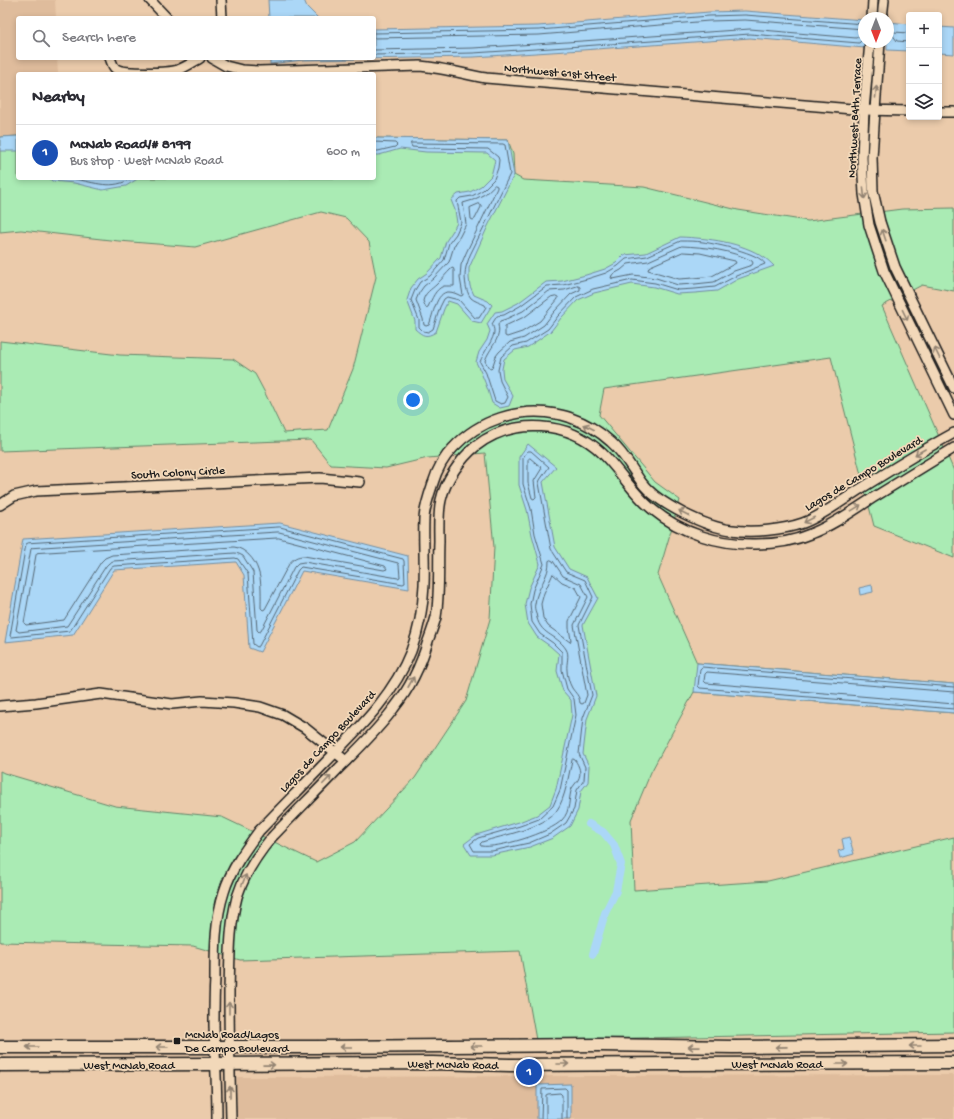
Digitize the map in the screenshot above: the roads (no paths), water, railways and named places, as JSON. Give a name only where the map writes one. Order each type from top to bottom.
[{"type":"main road","name":"West McNab Road","points":[[0,1047],[600,1045],[741,1047],[954,1045]]},
{"type":"main road","points":[[24,1065],[35,1057],[67,1058],[70,1055],[71,1046]]},
{"type":"main road","name":"West McNab Road","points":[[0,1065],[954,1063]]},
{"type":"street","points":[[150,0],[165,16]]},
{"type":"street","points":[[221,0],[222,16]]},
{"type":"street","points":[[872,12],[873,0]]},
{"type":"street","points":[[883,12],[884,0]]},
{"type":"street","name":"Northwest 84th Terrace","points":[[869,48],[864,110],[862,158],[864,194],[869,225],[884,271],[954,415]]},
{"type":"street","name":"Northwest 84th Terrace","points":[[880,48],[872,158],[873,191],[880,222],[895,267],[954,388]]},
{"type":"street","points":[[111,60],[112,65],[117,70],[127,72],[177,70],[197,60]]},
{"type":"street","name":"Northwest 61st Street","points":[[216,60],[226,66],[242,70],[259,71],[420,66],[437,67],[486,78],[864,110],[906,111]]},
{"type":"street","points":[[942,112],[954,112]]},
{"type":"street","name":"Lagos de Campo Boulevard","points":[[217,1119],[214,1025],[215,943],[217,917],[224,891],[234,868],[259,832],[365,722],[384,699],[399,676],[411,650],[421,617],[424,584],[424,517],[427,500],[438,468],[452,448],[472,431],[492,420],[518,413],[544,412],[571,417],[595,430],[612,443],[628,461],[644,485],[662,500],[705,523],[732,530],[757,530],[782,528],[804,523],[823,513],[954,433]]},
{"type":"street","points":[[231,1119],[229,1047],[230,943],[232,919],[238,896],[247,873],[272,837],[394,709],[411,683],[424,655],[435,618],[438,584],[439,519],[441,498],[451,476],[463,458],[477,445],[496,434],[518,427],[544,426],[567,431],[589,441],[616,467],[634,492],[648,506],[676,526],[701,536],[732,543],[757,544],[785,542],[810,534],[831,524],[954,448]]},
{"type":"street","name":"South Colony Circle","points":[[0,505],[14,496],[36,491],[320,478],[360,482]]},
{"type":"street","points":[[427,500],[444,491]]},
{"type":"street","points":[[0,706],[36,703],[101,694],[172,704],[202,701],[234,702],[260,707],[283,715],[305,728],[346,761]]},
{"type":"street","points":[[293,796],[303,805]]},
{"type":"water","points":[[268,0],[304,0],[307,7],[316,16],[269,16]]},
{"type":"water","points":[[745,11],[858,20],[858,47],[750,38],[474,57],[376,59],[376,29],[538,26],[709,12]]},
{"type":"water","points":[[894,22],[906,24],[906,51],[887,50],[887,48],[894,48]]},
{"type":"water","points":[[942,27],[954,28],[954,54],[942,53]]},
{"type":"water","points":[[270,60],[303,60],[270,64]]},
{"type":"water","points":[[16,136],[16,151],[0,151],[0,137]]},
{"type":"water","points":[[376,138],[508,140],[514,175],[469,268],[470,286],[474,295],[488,301],[492,305],[481,323],[472,321],[457,304],[448,301],[436,332],[427,336],[415,329],[415,321],[407,300],[411,288],[418,279],[427,273],[441,258],[446,241],[457,223],[455,210],[451,200],[458,194],[470,192],[481,186],[491,176],[495,160],[487,153],[426,152],[400,149],[376,155]]},
{"type":"water","points":[[51,180],[136,180],[126,186],[103,190],[74,183]]},
{"type":"water","points":[[680,237],[713,240],[746,248],[766,259],[774,266],[738,279],[717,291],[677,294],[654,287],[632,284],[594,293],[578,300],[551,331],[528,347],[515,350],[504,359],[502,369],[503,379],[513,396],[509,406],[500,408],[492,403],[476,362],[479,352],[487,340],[490,331],[487,324],[495,312],[502,311],[518,303],[546,282],[562,281],[605,269],[616,263],[624,255],[646,253]]},
{"type":"water","points":[[528,444],[556,467],[543,482],[555,547],[569,569],[587,577],[598,598],[583,625],[596,696],[587,719],[583,754],[589,766],[588,782],[581,791],[578,810],[570,826],[553,838],[530,847],[492,855],[471,855],[464,844],[476,835],[537,815],[550,805],[556,789],[572,715],[571,700],[563,691],[557,671],[559,654],[537,637],[528,623],[525,604],[529,588],[540,564],[527,510],[519,485],[519,457]]},
{"type":"water","points":[[280,523],[408,556],[409,589],[302,571],[260,652],[249,648],[244,575],[236,562],[114,570],[73,635],[5,642],[23,539]]},
{"type":"water","points":[[872,585],[873,592],[860,595],[859,588]]},
{"type":"water","points":[[697,663],[954,684],[954,713],[694,692]]},
{"type":"water","points":[[849,837],[854,854],[840,858],[838,851],[844,849],[842,839]]},
{"type":"water","points":[[571,1084],[571,1119],[537,1119],[537,1085]]},
{"type":"waterway","points":[[589,824],[603,832],[614,845],[621,864],[616,891],[605,913],[593,954]]},
{"type":"place","name":"McNab Road/Lagos De Campo Boulevard","points":[[177,1041]]},
{"type":"place","name":"McNab Road/# 8199","points":[[529,1072]]}]
